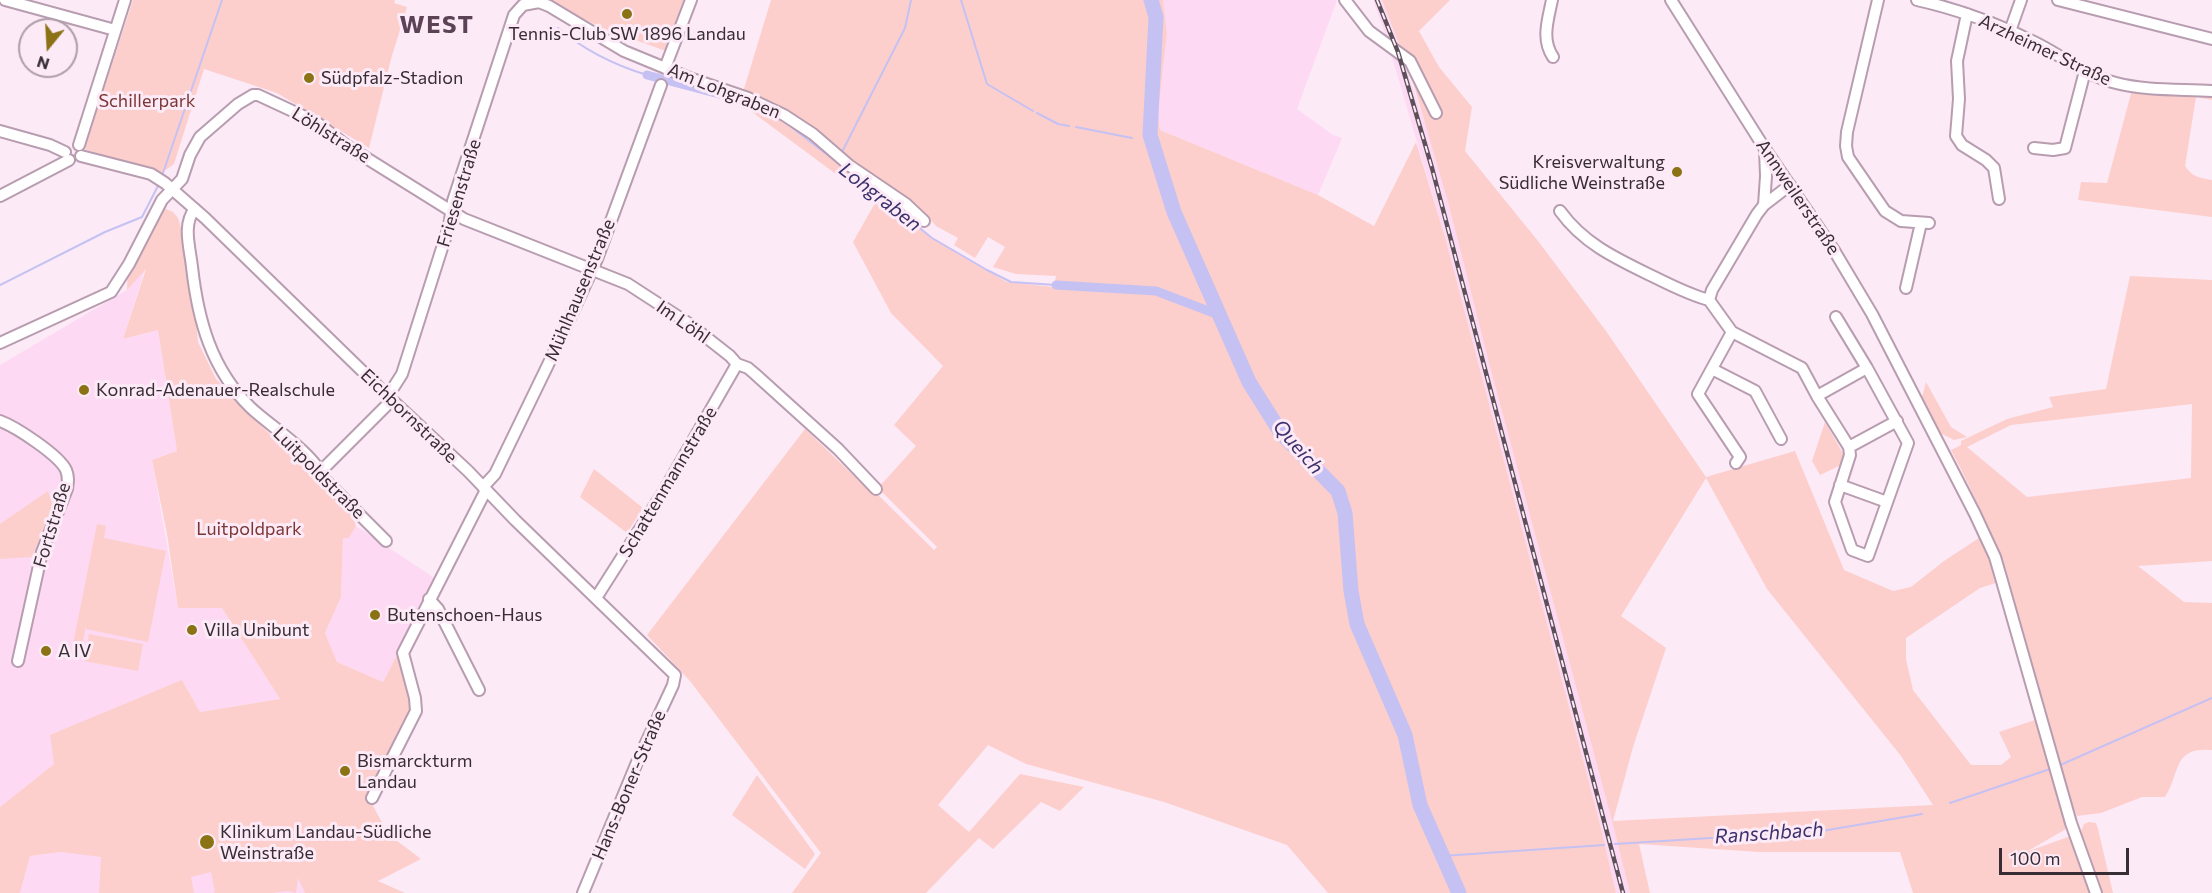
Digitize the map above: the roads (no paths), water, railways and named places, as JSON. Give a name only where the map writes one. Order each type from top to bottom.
[{"type":"street","points":[[0,9],[4,0],[115,30]]},
{"type":"street","points":[[0,196],[67,156],[72,146],[80,150],[125,0]]},
{"type":"street","points":[[665,68],[691,0]]},
{"type":"street","points":[[1345,0],[1369,31],[1410,61],[1436,112]]},
{"type":"street","points":[[1552,0],[1546,30],[1548,48],[1553,57]]},
{"type":"street","name":"Annweilerstraße","points":[[1671,0],[1765,149],[1852,278],[1951,464],[1995,557],[2071,824],[2096,893]]},
{"type":"street","points":[[1878,0],[1847,132],[1847,153],[1885,211],[1901,221],[1925,223],[1906,288]]},
{"type":"street","name":"Arzheimer Straße","points":[[1917,0],[1967,14],[2010,31],[2048,49],[2085,71],[2123,84],[2212,92]]},
{"type":"street","points":[[2010,31],[2021,0]]},
{"type":"street","points":[[2058,0],[2212,39]]},
{"type":"street","name":"Am Lohgraben","points":[[539,2],[610,44],[665,68],[770,108],[804,127],[850,166],[906,204],[924,221]]},
{"type":"street","name":"Friesenstraße","points":[[321,471],[390,398],[402,374],[453,212],[453,201],[514,15],[523,5],[539,2]]},
{"type":"street","points":[[1967,14],[1957,61],[1959,99],[1956,136],[1962,145],[1986,160],[1994,168],[1999,199]]},
{"type":"street","points":[[2034,148],[2053,150],[2065,148],[2085,71]]},
{"type":"street","name":"Mühlhausenstraße","points":[[372,798],[416,711],[415,698],[403,653],[484,488],[495,474],[597,259],[661,85]]},
{"type":"street","name":"Löhlstraße","points":[[165,183],[182,179],[190,155],[200,136],[238,104],[249,97],[258,95],[316,122],[348,146],[453,212]]},
{"type":"street","points":[[0,131],[50,145],[67,156]]},
{"type":"street","points":[[1764,205],[1765,149]]},
{"type":"street","name":"Eichbornstraße","points":[[80,150],[165,183],[195,209],[484,488],[675,677]]},
{"type":"street","points":[[0,343],[111,292],[129,264],[162,200],[165,183]]},
{"type":"street","points":[[1709,300],[1712,290],[1764,205],[1790,185]]},
{"type":"street","name":"Luitpoldstraße","points":[[195,209],[188,222],[193,271],[201,322],[213,356],[238,394],[304,453],[321,471],[323,478],[386,541]]},
{"type":"street","points":[[1560,211],[1582,237],[1606,254],[1687,294],[1709,300],[1731,332],[1802,368],[1849,447],[1850,455],[1835,502],[1852,550],[1868,556],[1908,444],[1898,421],[1868,368],[1836,318]]},
{"type":"street","name":"Im Löhl","points":[[453,212],[484,227],[628,284],[688,323],[737,364],[748,368],[838,449],[876,489]]},
{"type":"street","points":[[1731,332],[1698,394],[1740,457],[1736,463]]},
{"type":"street","name":"Schattenmannstraße","points":[[596,598],[643,526],[737,364]]},
{"type":"street","points":[[1817,396],[1868,368]]},
{"type":"street","points":[[1712,369],[1755,391],[1781,439]]},
{"type":"street","name":"Fortstraße","points":[[0,421],[27,435],[60,461],[69,479],[42,552],[18,661]]},
{"type":"street","points":[[1849,447],[1898,421]]},
{"type":"street","points":[[1840,485],[1887,502]]},
{"type":"street","points":[[429,599],[438,609],[479,690]]},
{"type":"street","name":"Hans-Boner-Straße","points":[[583,893],[675,677]]},
{"type":"waterway","points":[[162,176],[222,0]]},
{"type":"waterway","points":[[842,152],[905,28],[911,0]]},
{"type":"waterway","points":[[961,0],[987,84],[1033,111]]},
{"type":"waterway","name":"Queich","points":[[1151,0],[1156,17],[1150,135],[1174,212],[1249,382],[1281,433],[1338,491],[1345,513],[1351,591],[1357,624],[1405,735],[1420,805],[1459,893]]},
{"type":"waterway","name":"Lohgraben","points":[[558,28],[600,56],[647,75]]},
{"type":"waterway","name":"Lohgraben","points":[[647,75],[738,99]]},
{"type":"waterway","points":[[1037,113],[1058,124],[1069,126]]},
{"type":"waterway","name":"Lohgraben","points":[[778,117],[838,163]]},
{"type":"waterway","points":[[1076,127],[1132,138]]},
{"type":"waterway","name":"Lohgraben","points":[[857,177],[932,238],[987,270],[1011,282],[1056,285]]},
{"type":"waterway","points":[[0,285],[105,232],[142,217],[159,184]]},
{"type":"waterway","name":"Lohgraben","points":[[1056,285],[1156,291],[1219,315]]},
{"type":"waterway","name":"Ranschbach","points":[[2058,766],[2212,698]]},
{"type":"waterway","name":"Ranschbach","points":[[1950,803],[2053,768]]},
{"type":"waterway","name":"Ranschbach","points":[[1615,844],[1822,831],[1922,814]]},
{"type":"waterway","name":"Ranschbach","points":[[1442,856],[1604,845]]},
{"type":"railway","points":[[1377,0],[1398,52],[1432,168],[1623,893]]},
{"type":"place","name":"Tennis-Club SW 1896 Landau","points":[[627,14]]},
{"type":"place","name":"Südpfalz-Stadion","points":[[309,78]]},
{"type":"place","name":"Kreisverwaltung Südliche Weinstraße","points":[[1677,172]]},
{"type":"place","name":"Konrad-Adenauer-Realschule","points":[[84,390]]},
{"type":"place","name":"Butenschoen-Haus","points":[[375,615]]},
{"type":"place","name":"Villa Unibunt","points":[[192,630]]},
{"type":"place","name":"A IV","points":[[46,651]]},
{"type":"place","name":"Bismarckturm Landau","points":[[345,771]]},
{"type":"place","name":"Klinikum Landau-Südliche Weinstraße","points":[[207,842]]},
{"type":"district","name":"WEST","points":[[437,25]]},
{"type":"park label","name":"Schillerpark","points":[[147,101]]},
{"type":"park label","name":"Luitpoldpark","points":[[249,529]]}]
